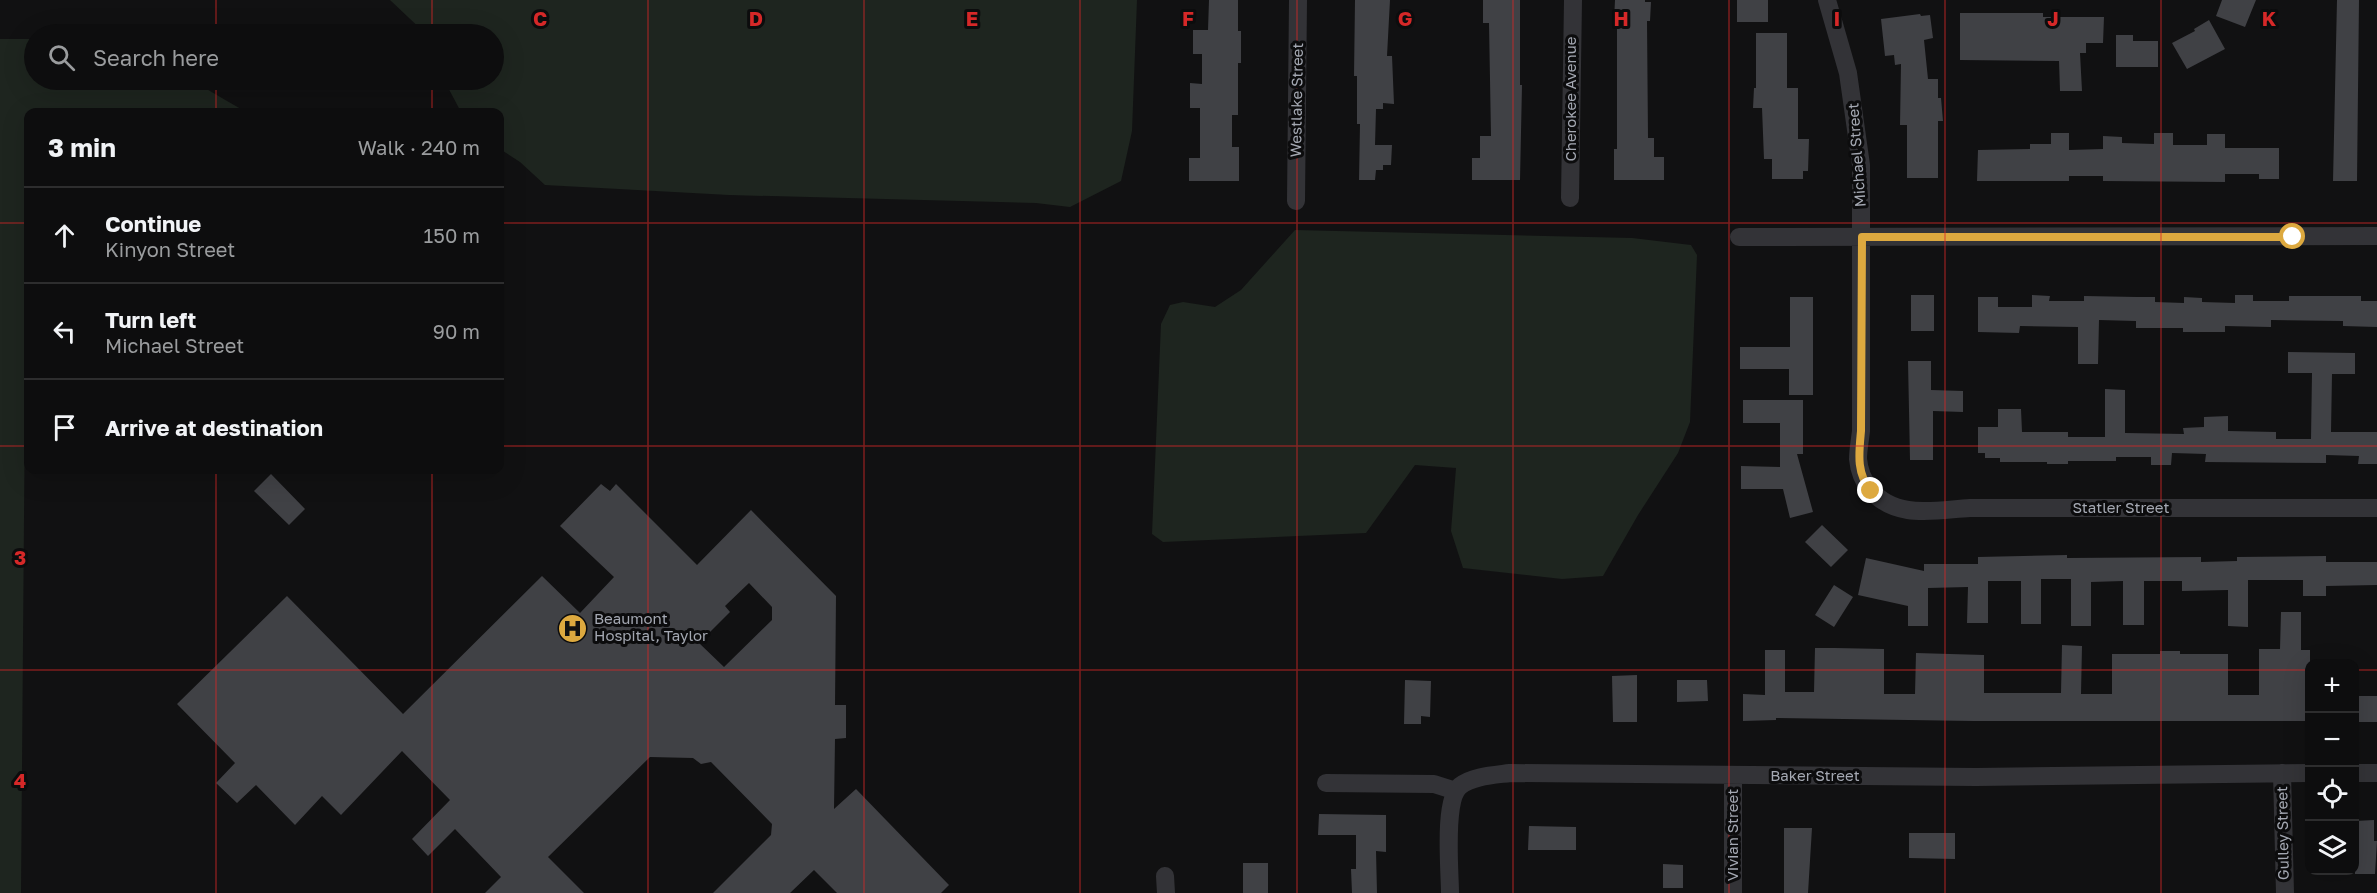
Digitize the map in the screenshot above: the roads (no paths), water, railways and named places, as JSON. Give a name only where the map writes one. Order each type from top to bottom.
[{"type":"street","name":"Westlake Street","points":[[1296,201],[1298,0]]},
{"type":"street","name":"Cherokee Avenue","points":[[1570,198],[1573,0]]},
{"type":"street","name":"Michael Street","points":[[1827,0],[1840,40],[1855,107],[1861,165],[1861,431],[1858,460],[1861,474],[1871,491]]},
{"type":"street","points":[[1740,237],[2377,236]]},
{"type":"street","name":"Statler Street","points":[[1871,491],[1888,506],[1912,511],[1970,508],[2377,508]]},
{"type":"street","name":"Baker Street","points":[[1456,791],[1460,786],[1471,781],[1510,773],[1976,777],[2305,773]]},
{"type":"street","name":"Gulley Street","points":[[2282,773],[2285,893]]},
{"type":"street","points":[[2359,773],[2377,773]]},
{"type":"street","name":"Vivian Street","points":[[1733,776],[1733,893]]},
{"type":"street","points":[[1326,783],[1434,784],[1456,791],[1450,813],[1450,893]]},
{"type":"place","name":"Beaumont Hospital, Taylor","points":[[573,628]]}]
